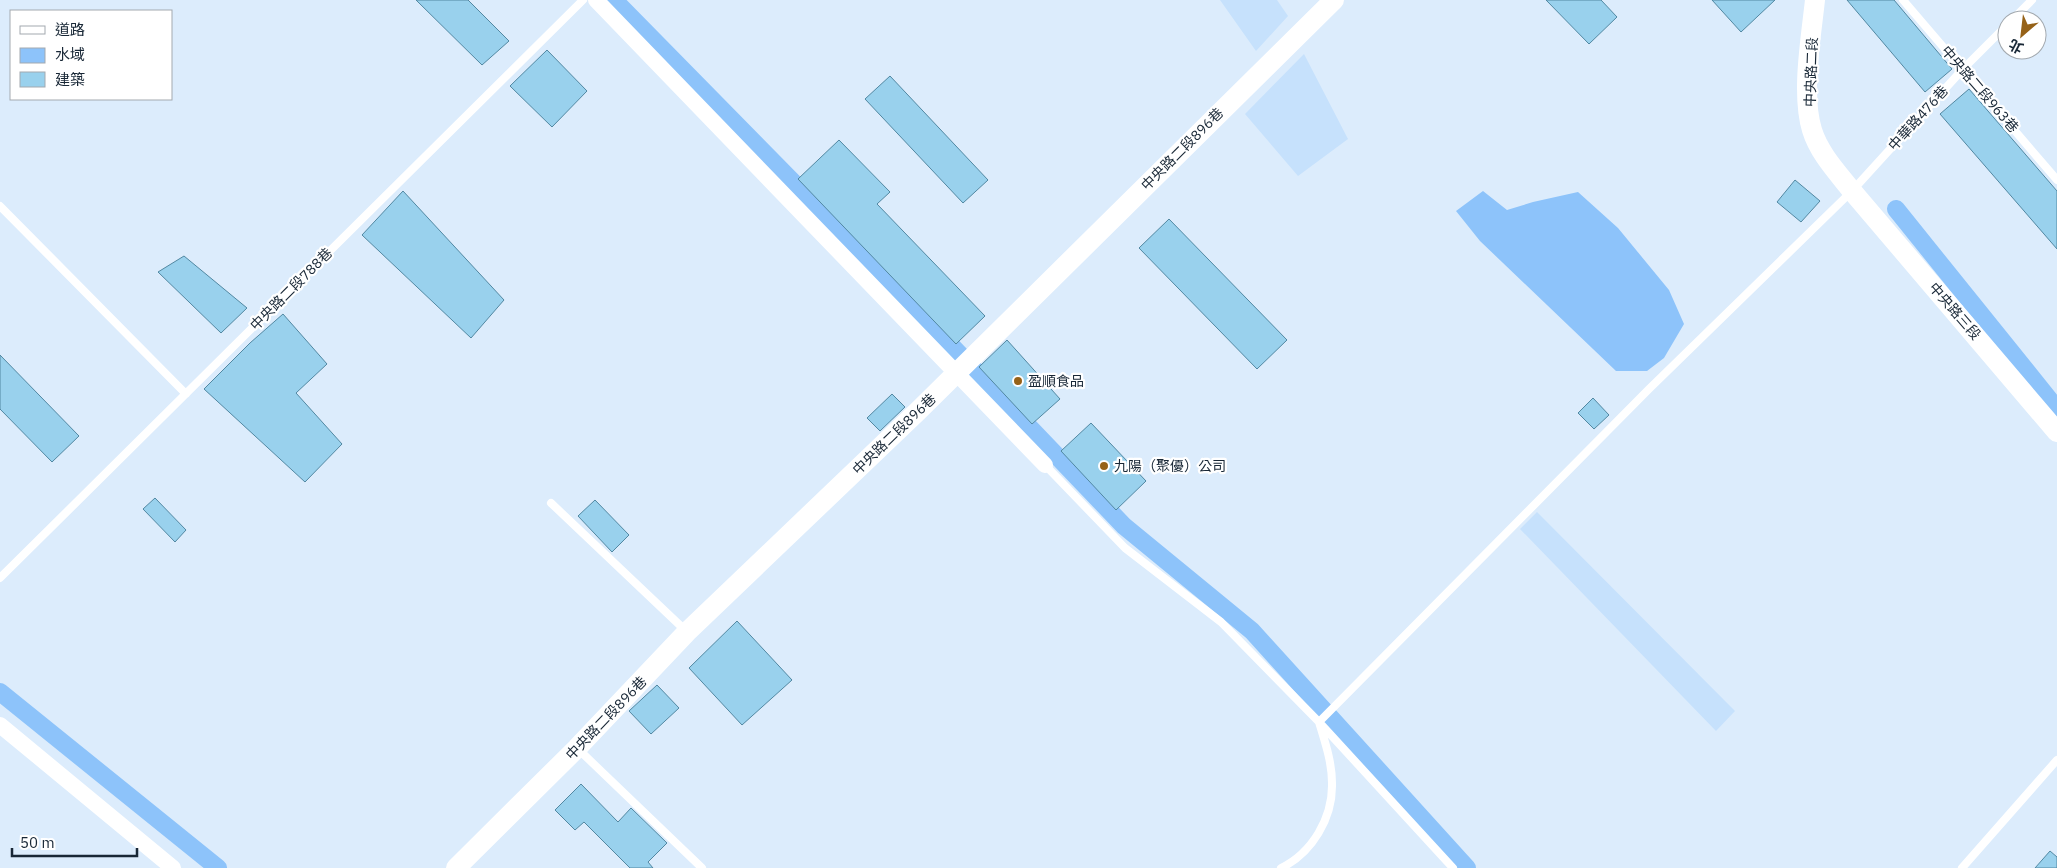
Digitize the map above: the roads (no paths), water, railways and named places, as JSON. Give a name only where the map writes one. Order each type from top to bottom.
[{"type":"street","points":[[596,0],[1045,465]]},
{"type":"street","name":"中央路二段896巷","points":[[456,868],[577,748],[687,632],[956,374],[1334,0]]},
{"type":"street","name":"中央路二段","points":[[1815,0],[1808,70],[1808,108],[1812,131],[1824,156],[1852,191]]},
{"type":"street","name":"中央路三段","points":[[1852,191],[2057,432]]},
{"type":"street","points":[[0,725],[173,868]]},
{"type":"lane","name":"中央路二段788巷","points":[[0,578],[583,0]]},
{"type":"lane","name":"中央路二段963巷","points":[[1903,0],[2057,180]]},
{"type":"lane","points":[[2022,10],[2032,0]]},
{"type":"lane","name":"中華路476巷","points":[[1319,722],[1649,389],[1852,191],[1963,69],[1997,35]]},
{"type":"lane","points":[[0,206],[186,394]]},
{"type":"lane","points":[[1045,465],[1125,548],[1221,622],[1319,722],[1453,868]]},
{"type":"lane","points":[[552,502],[687,632]]},
{"type":"lane","points":[[1281,868],[1293,862],[1311,846],[1324,823],[1331,802],[1330,762],[1319,722]]},
{"type":"lane","points":[[577,748],[702,868]]},
{"type":"lane","points":[[1962,868],[2057,760]]},
{"type":"water","points":[[1483,191],[1507,210],[1578,192],[1618,228],[1669,290],[1684,324],[1664,358],[1647,371],[1616,371],[1480,241],[1456,211]]},
{"type":"waterway","points":[[614,0],[853,243],[1124,526],[1252,631],[1467,868]]},
{"type":"waterway","points":[[1896,209],[2057,409]]},
{"type":"waterway","points":[[0,692],[218,868]]},
{"type":"place","name":"盈順食品","points":[[1018,381]]},
{"type":"place","name":"九陽（聚優）公司","points":[[1104,466]]}]
